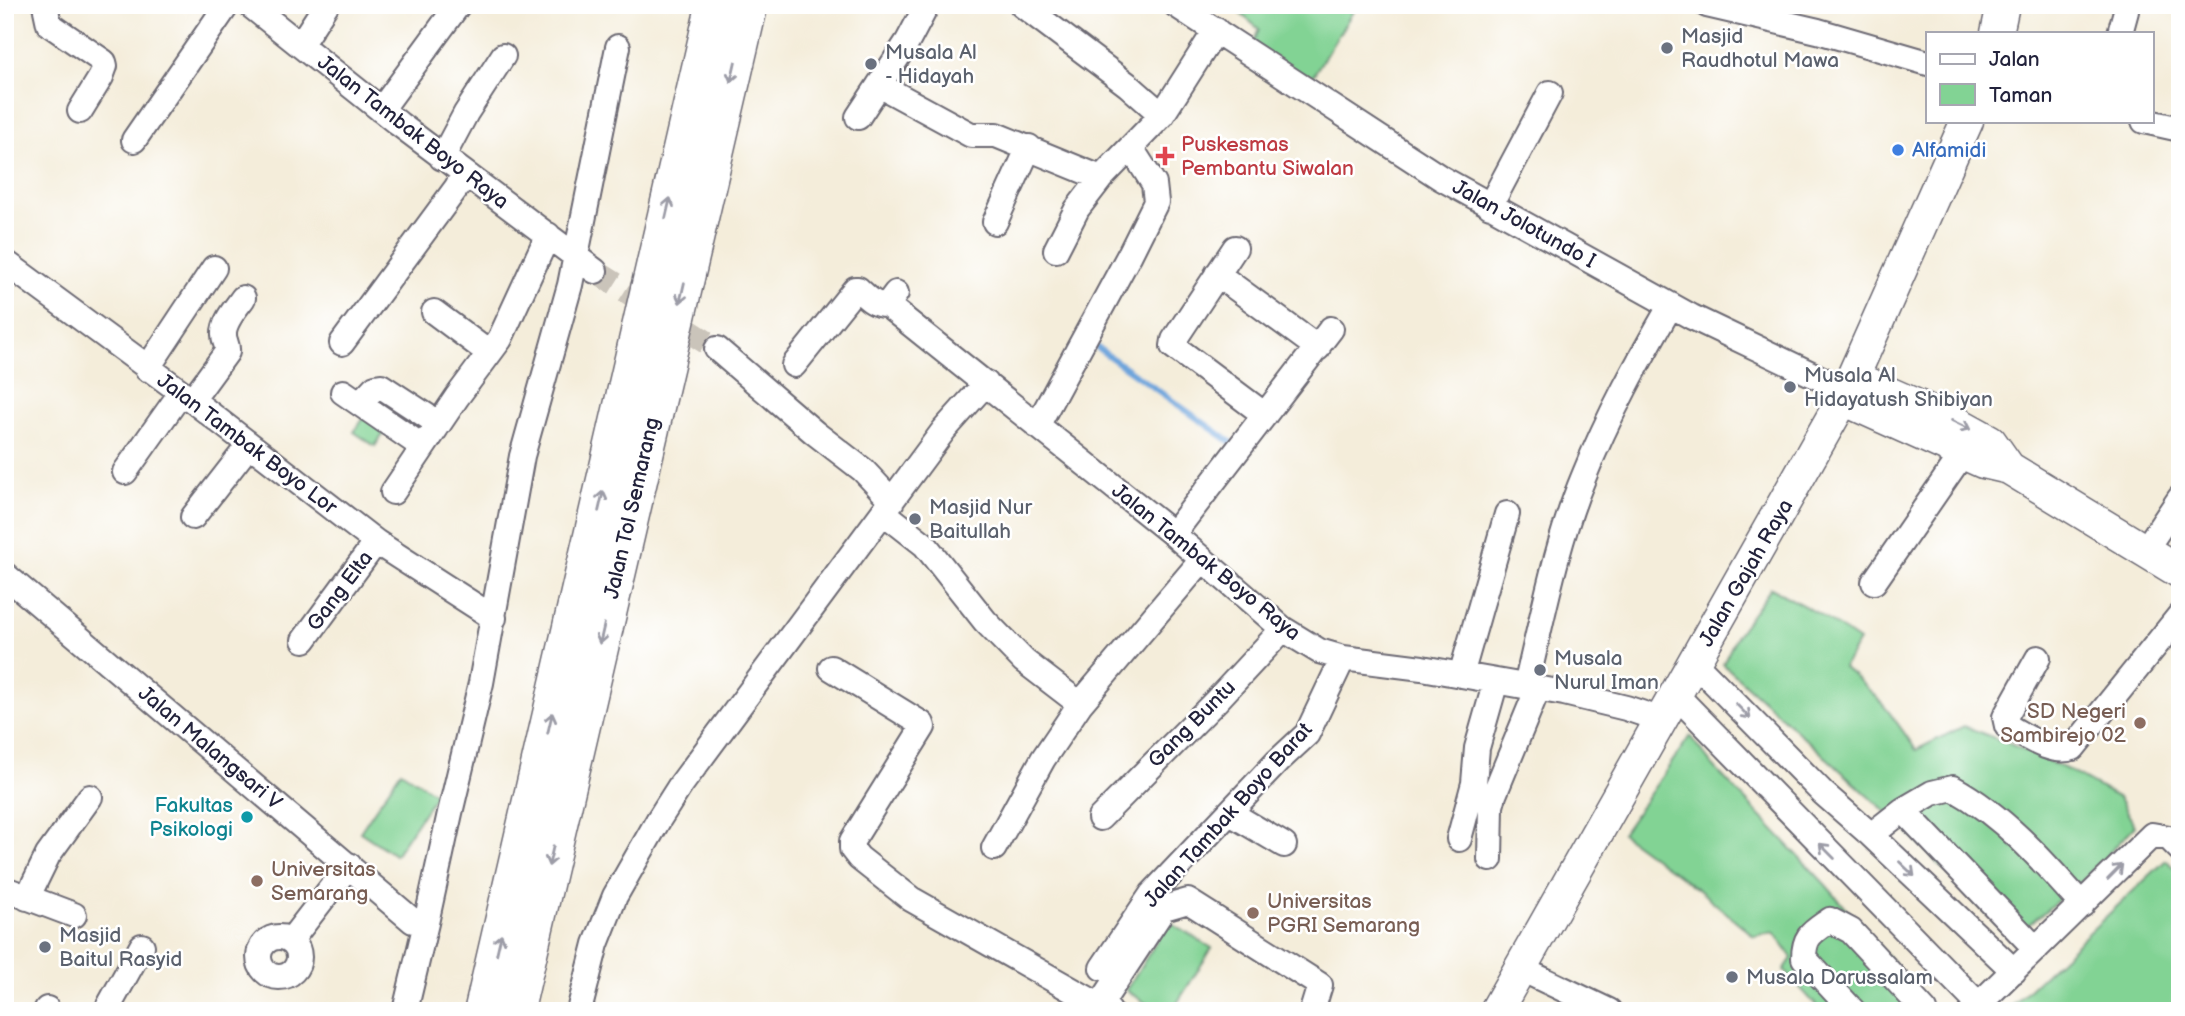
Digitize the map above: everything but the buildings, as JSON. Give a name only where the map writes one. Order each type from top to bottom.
[{"type":"highway","name":"Jalan Tol Semarang","points":[[483,1011],[715,5]]},
{"type":"highway","name":"Jalan Tol Semarang","points":[[514,1011],[749,5]]},
{"type":"main road","points":[[1997,32],[2003,5]]},
{"type":"main road","name":"Jalan Gajah Raya","points":[[1496,1011],[1848,389],[1967,122]]},
{"type":"main road","points":[[1848,389],[1963,453],[1983,462],[2009,468],[2180,572]]},
{"type":"main road","points":[[1848,389],[1961,425],[1990,441],[2009,468]]},
{"type":"street","points":[[49,5],[46,10],[50,24],[104,62],[101,77],[80,111]]},
{"type":"street","points":[[134,140],[227,5]]},
{"type":"street","name":"Jalan Tambak Boyo Raya","points":[[250,5],[442,158],[586,264]]},
{"type":"street","points":[[300,45],[326,5]]},
{"type":"street","points":[[381,110],[458,5]]},
{"type":"street","points":[[858,117],[908,41],[927,5]]},
{"type":"street","points":[[1022,5],[1128,85],[1162,115]]},
{"type":"street","name":"Jalan Jolotundo I","points":[[1176,5],[1441,178],[1671,305],[1848,389]]},
{"type":"street","points":[[1707,5],[1818,31],[1926,62]]},
{"type":"street","points":[[1056,250],[1076,209],[1101,178],[1162,115],[1216,30]]},
{"type":"street","points":[[405,1011],[420,922],[495,618],[522,456],[586,264],[618,47]]},
{"type":"street","points":[[442,158],[466,113],[503,56]]},
{"type":"street","points":[[879,85],[971,135],[996,135],[1101,178]]},
{"type":"street","points":[[1490,206],[1550,93]]},
{"type":"street","points":[[2148,122],[2180,129]]},
{"type":"street","points":[[995,222],[1029,147]]},
{"type":"street","points":[[1037,426],[1156,202],[1154,184],[1131,148]]},
{"type":"street","points":[[342,343],[464,174]]},
{"type":"street","points":[[393,492],[507,327],[548,235]]},
{"type":"street","points":[[1235,248],[1174,340],[1173,346],[1265,415]]},
{"type":"street","name":"Jalan Tambak Boyo Lor","points":[[5,262],[376,542],[495,618]]},
{"type":"street","points":[[147,369],[214,268]]},
{"type":"street","points":[[1173,534],[1324,338],[1217,274]]},
{"type":"street","name":"Jalan Tambak Boyo Raya","points":[[794,365],[855,289],[877,304],[892,299],[986,383],[1173,534],[1283,629],[1319,651],[1343,658],[1532,687],[1626,708],[1669,707]]},
{"type":"street","points":[[125,472],[227,352],[224,330],[243,298]]},
{"type":"street","points":[[1490,859],[1491,806],[1532,687],[1555,565],[1583,478],[1637,363],[1671,305]]},
{"type":"street","points":[[434,312],[489,353]]},
{"type":"street","points":[[717,349],[815,433],[863,470],[888,507],[925,545],[985,621],[1024,661],[1080,705]]},
{"type":"street","points":[[579,1011],[596,944],[615,896],[680,786],[944,430],[986,383]]},
{"type":"street","points":[[423,447],[351,397],[381,386],[439,424]]},
{"type":"street","points":[[193,517],[248,445]]},
{"type":"street","points":[[1874,582],[1963,453]]},
{"type":"street","points":[[2145,550],[2180,498]]},
{"type":"street","points":[[1461,675],[1507,514]]},
{"type":"street","name":"Gang Elta","points":[[304,640],[376,542]]},
{"type":"street","points":[[994,849],[1043,759],[1080,705],[1202,560]]},
{"type":"street","name":"Jalan Malangsari V","points":[[5,575],[420,922]]},
{"type":"street","points":[[2038,659],[2004,722],[2007,726],[2064,751],[2073,748],[2180,615]]},
{"type":"street","name":"Gang Buntu","points":[[1100,818],[1283,629]]},
{"type":"street","name":"Jalan Tambak Boyo Barat","points":[[1102,968],[1152,894],[1307,734],[1343,658]]},
{"type":"street","points":[[1695,663],[1823,793],[2014,971]]},
{"type":"street","points":[[831,668],[922,724],[923,727],[852,841],[852,849],[859,858],[911,899],[1104,1008],[1164,908],[1188,901],[1320,985],[1311,1011]]},
{"type":"street","points":[[1459,839],[1474,783],[1477,748],[1496,681]]},
{"type":"street","points":[[1669,707],[1975,1007],[2152,835],[2169,838],[2180,849]]},
{"type":"street","points":[[1871,835],[1903,810],[1932,793],[1953,788],[1976,800],[2036,853],[2082,905]]},
{"type":"street","points":[[74,915],[16,893],[48,855],[90,797]]},
{"type":"street","points":[[1903,810],[2036,949]]},
{"type":"street","points":[[1230,813],[1284,845]]},
{"type":"street","points":[[291,940],[349,865]]},
{"type":"street","points":[[1853,1011],[1804,958],[1804,943],[1811,933],[1830,920],[1850,931],[1925,1011]]},
{"type":"street","points":[[106,1011],[142,946]]},
{"type":"street","points":[[1519,968],[1609,1011]]},
{"type":"green space","points":[[1230,5],[1357,5],[1309,82],[1252,46],[1259,29]]},
{"type":"green space","points":[[388,383],[409,397],[375,446],[354,432]]},
{"type":"green space","points":[[1771,588],[1819,614],[1859,641],[1843,667],[1883,705],[1916,750],[1964,726],[2068,770],[2119,798],[2135,826],[2083,880],[2011,939],[1905,829],[1723,664],[1737,635]]},
{"type":"green space","points":[[1690,736],[1713,766],[1825,884],[1935,1011],[1819,1011],[1784,970],[1792,958],[1774,932],[1754,936],[1699,890],[1622,834]]},
{"type":"green space","points":[[401,771],[436,794],[395,855],[360,832]]},
{"type":"green space","points":[[2166,860],[2180,872],[2180,1011],[2006,1011]]},
{"type":"green space","points":[[1169,922],[1212,948],[1172,1011],[1158,1011],[1126,990]]},
{"type":"waterway","points":[[1089,342],[1235,445]]},
{"type":"tunnel","points":[[595,271],[717,349]]},
{"type":"place","name":"Masjid Raudhotul Mawa","points":[[1667,48]]},
{"type":"place","name":"Musala Al - Hidayah","points":[[871,64]]},
{"type":"place","name":"Alfamidi","points":[[1898,150]]},
{"type":"place","name":"Puskesmas Pembantu Siwalan","points":[[1165,156]]},
{"type":"place","name":"Musala Al Hidayatush Shibiyan","points":[[1790,387]]},
{"type":"place","name":"Masjid Nur Baitullah","points":[[915,519]]},
{"type":"place","name":"Musala Nurul Iman","points":[[1540,670]]},
{"type":"place","name":"SD Negeri Sambirejo 02","points":[[2140,723]]},
{"type":"place","name":"Fakultas Psikologi","points":[[247,817]]},
{"type":"place","name":"Universitas Semarang","points":[[257,881]]},
{"type":"place","name":"Universitas PGRI Semarang","points":[[1253,913]]},
{"type":"place","name":"Masjid Baitul Rasyid","points":[[45,947]]},
{"type":"place","name":"Musala Darussalam","points":[[1732,977]]}]
